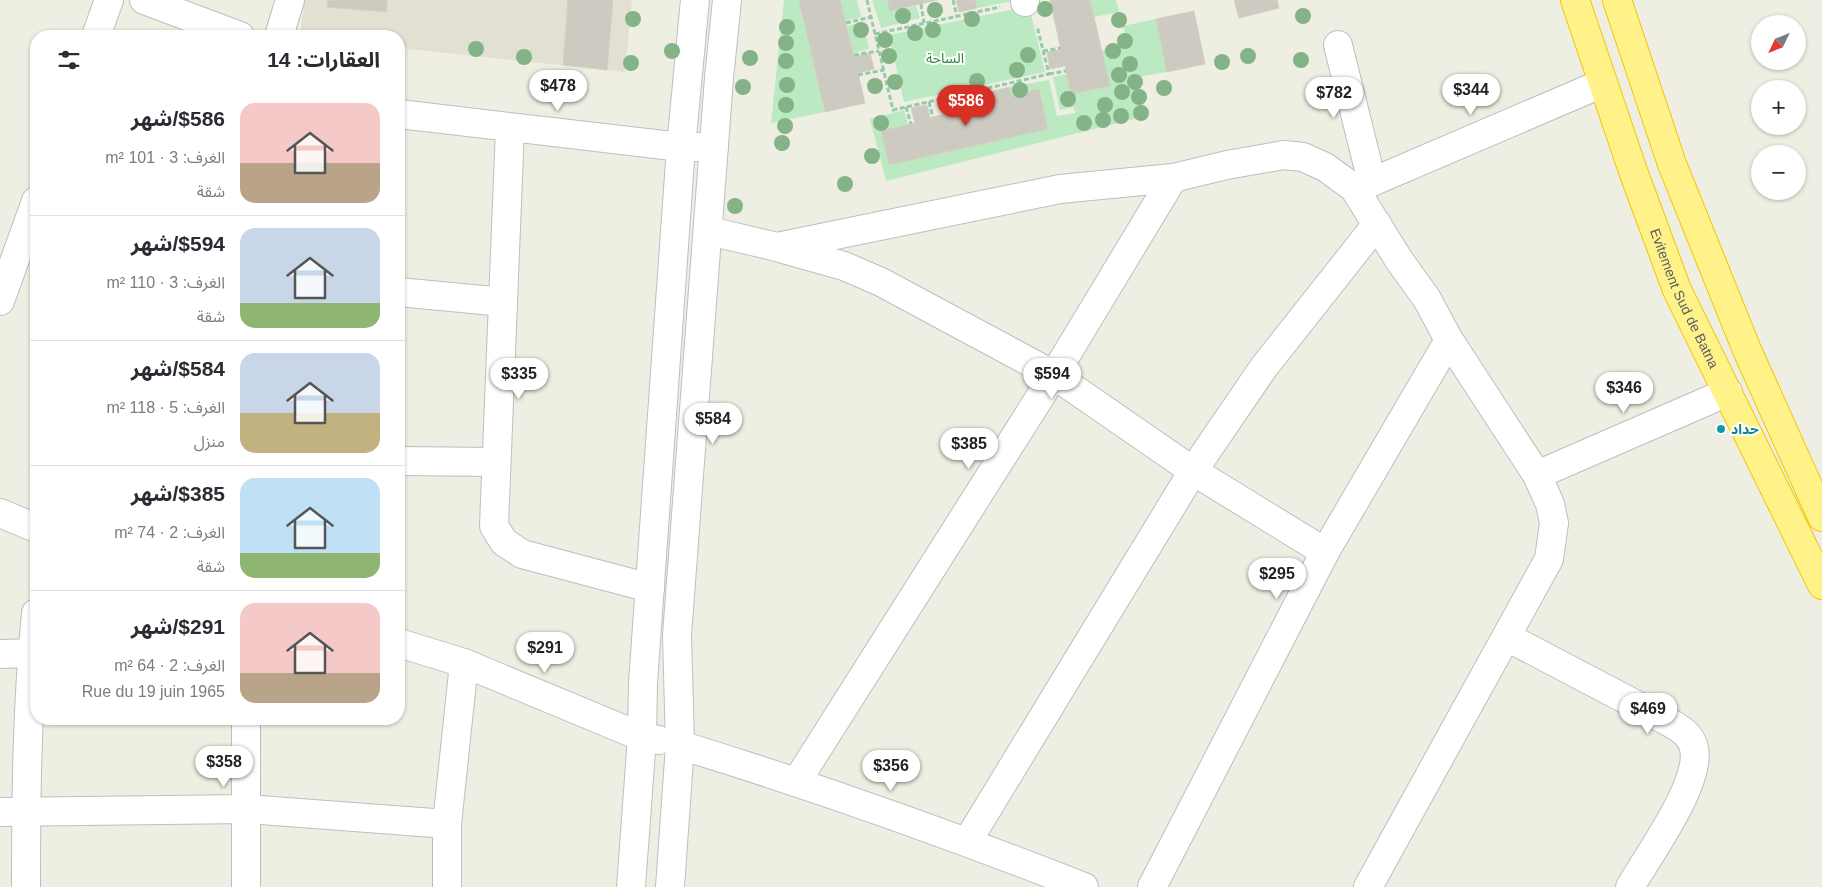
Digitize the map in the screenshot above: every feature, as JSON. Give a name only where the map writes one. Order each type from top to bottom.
[{"type":"highway","name":"Evitement Sud de Batna","points":[[1576,0],[1677,290],[1728,392],[1747,436],[1822,585]]},
{"type":"highway","points":[[1617,0],[1672,164],[1747,350],[1822,517]]},
{"type":"street","points":[[98,30],[109,0]]},
{"type":"street","points":[[144,0],[224,30]]},
{"type":"street","points":[[280,30],[290,0]]},
{"type":"street","points":[[631,887],[681,147],[695,0]]},
{"type":"street","points":[[670,887],[680,744],[677,635],[727,0]]},
{"type":"street","points":[[1338,45],[1363,185],[1377,224],[1427,299],[1449,340],[1537,475],[1550,504],[1554,523],[1549,559],[1368,887]]},
{"type":"street","points":[[777,247],[1060,189],[1173,178],[1227,165],[1284,155],[1303,157],[1363,185],[1603,82]]},
{"type":"street","points":[[405,115],[681,147],[714,147]]},
{"type":"street","points":[[510,128],[495,462],[494,526],[504,542],[522,554],[650,588]]},
{"type":"street","points":[[797,780],[1054,375],[1173,178]]},
{"type":"street","points":[[0,301],[30,218]]},
{"type":"street","points":[[967,842],[1193,471],[1264,368],[1377,224]]},
{"type":"street","points":[[708,231],[777,247],[844,266],[881,282],[1054,375],[1193,471],[1326,552]]},
{"type":"street","points":[[405,293],[503,302]]},
{"type":"street","points":[[1152,887],[1326,552],[1449,340]]},
{"type":"street","points":[[1537,475],[1728,392]]},
{"type":"street","points":[[405,461],[495,462]]},
{"type":"street","points":[[0,513],[30,526]]},
{"type":"street","points":[[1507,637],[1667,721],[1685,732],[1694,747],[1695,764],[1688,787],[1630,887]]},
{"type":"street","points":[[405,646],[464,663],[642,737],[680,744],[797,780],[1084,887]]},
{"type":"street","points":[[0,654],[30,654]]},
{"type":"street","points":[[446,887],[447,824],[464,663]]},
{"type":"street","points":[[26,887],[13,812],[30,684]]},
{"type":"street","points":[[246,725],[246,887]]},
{"type":"street","points":[[13,812],[247,809],[447,824]]},
{"type":"path","points":[[867,0],[893,110],[1066,71]]},
{"type":"path","points":[[953,0],[956,17]]},
{"type":"path","points":[[876,34],[1032,0],[1049,74]]},
{"type":"path","points":[[920,4],[924,24]]},
{"type":"path","points":[[846,23],[872,18]]},
{"type":"path","points":[[1043,51],[1060,48]]},
{"type":"path","points":[[854,55],[879,50]]},
{"type":"path","points":[[858,75],[884,70]]},
{"type":"path","points":[[986,88],[988,104]]},
{"type":"path","points":[[930,102],[933,117]]},
{"type":"path","points":[[906,107],[911,124]]},
{"type":"shaded area","points":[[305,0],[632,0],[625,72],[405,49],[405,30],[301,30]]},
{"type":"green space","points":[[784,0],[799,0],[825,112],[771,123]]},
{"type":"green space","points":[[840,0],[857,0],[861,17],[845,21]]},
{"type":"green space","points":[[872,0],[887,0],[890,11],[916,6],[920,18],[881,28]]},
{"type":"green space","points":[[975,0],[1017,0],[977,8]]},
{"type":"green space","points":[[1090,0],[1116,0],[1119,12],[1094,17]]},
{"type":"green space","name":"الساحة","points":[[1029,6],[1045,72],[904,102],[889,35]]},
{"type":"green space","points":[[1156,19],[1167,72],[1136,77],[1146,116],[886,181],[870,119],[904,110],[908,125],[881,131],[889,165],[1048,129],[1039,90],[1011,96],[1009,87],[1049,80],[1057,116],[1075,113],[1074,107],[1060,110],[1053,77],[1067,74],[1071,94],[1110,86],[1102,50],[1128,46],[1123,26]]},
{"type":"green space","points":[[863,22],[869,49],[853,53],[846,26]]},
{"type":"building","points":[[328,0],[387,0],[387,12],[327,7]]},
{"type":"building","points":[[568,0],[613,0],[607,70],[563,65]]},
{"type":"building","points":[[799,0],[840,0],[854,57],[870,53],[874,69],[858,73],[865,103],[825,112]]},
{"type":"building","points":[[887,0],[937,0],[890,11]]},
{"type":"building","points":[[956,0],[975,0],[977,8],[959,12]]},
{"type":"building","points":[[1050,0],[1090,0],[1110,86],[1071,94],[1065,66],[1050,69],[1047,52],[1061,50]]},
{"type":"building","points":[[1234,0],[1277,0],[1279,8],[1239,18]]},
{"type":"building","points":[[1194,11],[1205,64],[1167,72],[1156,19]]},
{"type":"building","points":[[1009,87],[1011,96],[1039,89],[1048,129],[889,165],[881,131],[915,123],[911,108],[927,105],[930,118],[993,104],[990,92]]},
{"type":"place","name":"حداد","points":[[1721,429]]}]
